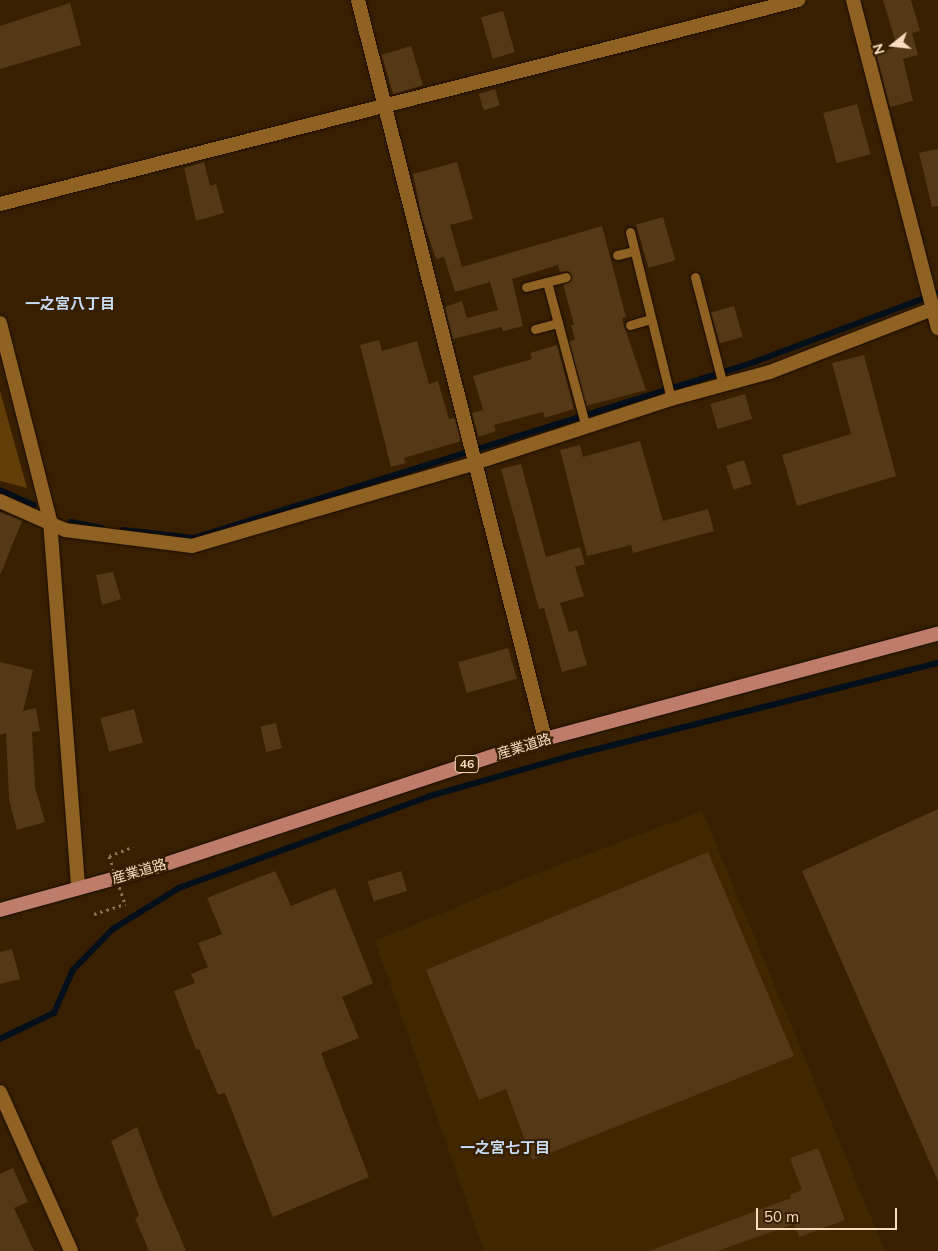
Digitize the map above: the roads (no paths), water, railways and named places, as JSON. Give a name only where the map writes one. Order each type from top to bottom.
[{"type":"main road","name":"産業道路","points":[[0,910],[160,866],[545,739],[938,634]]},
{"type":"street","points":[[358,0],[545,739]]},
{"type":"street","points":[[0,204],[798,0]]},
{"type":"street","points":[[853,0],[936,308],[938,328]]},
{"type":"street","points":[[0,501],[50,521],[65,530],[192,546],[586,428],[672,399],[770,372],[936,308]]},
{"type":"street","points":[[0,323],[50,521],[78,888]]},
{"type":"street","points":[[0,1092],[70,1251]]},
{"type":"lane","points":[[630,232],[672,399]]},
{"type":"lane","points":[[617,255],[634,250]]},
{"type":"lane","points":[[526,287],[566,277]]},
{"type":"lane","points":[[694,277],[723,385]]},
{"type":"lane","points":[[547,282],[586,428]]},
{"type":"lane","points":[[630,325],[651,319]]},
{"type":"lane","points":[[535,328],[558,323]]},
{"type":"waterway","points":[[123,530],[194,538],[752,363],[938,293]]},
{"type":"waterway","points":[[0,490],[34,505]]},
{"type":"waterway","points":[[71,522],[101,528]]},
{"type":"waterway","points":[[0,1039],[54,1013],[73,970],[113,929],[179,888],[430,796],[570,756],[938,663]]},
{"type":"district","name":"一之宮八丁目","points":[[70,304]]},
{"type":"district","name":"一之宮七丁目","points":[[505,1148]]}]
